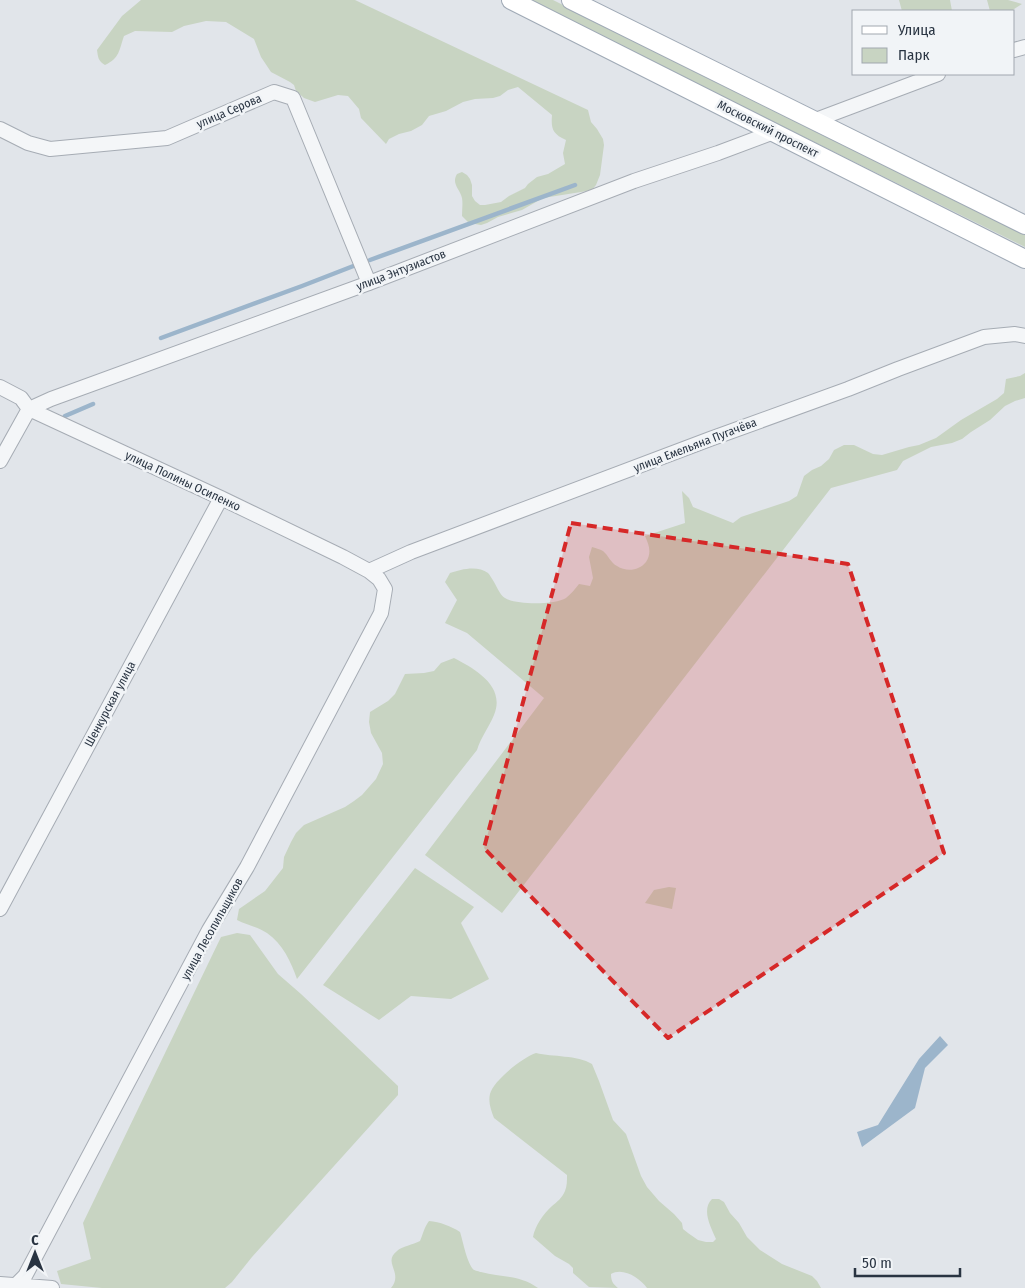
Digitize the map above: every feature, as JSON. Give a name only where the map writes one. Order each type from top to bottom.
[{"type":"main road","name":"Московский проспект","points":[[511,0],[1025,259]]},
{"type":"main road","points":[[571,0],[1025,225]]},
{"type":"street","points":[[813,121],[935,75]]},
{"type":"street","name":"улица Серова","points":[[0,129],[28,143],[50,149],[167,138],[274,92],[293,98],[369,283]]},
{"type":"street","name":"улица Энтузиастов","points":[[29,409],[51,399],[369,283],[634,181],[774,132]]},
{"type":"street","name":"улица Емельяна Пугачёва","points":[[369,571],[411,552],[984,337],[1015,334],[1025,336]]},
{"type":"street","name":"улица Полины Осипенко","points":[[0,387],[21,398],[29,409],[221,498],[369,571]]},
{"type":"street","points":[[0,461],[29,409]]},
{"type":"street","name":"Шенкурская улица","points":[[0,910],[221,498]]},
{"type":"street","name":"улица Лесопильщиков","points":[[16,1285],[25,1276],[205,939],[247,867],[382,613],[385,589],[379,579],[369,571]]},
{"type":"street","points":[[0,1284],[52,1288]]},
{"type":"highlighted area","points":[[571,523],[848,564],[944,853],[668,1038],[484,848]]},
{"type":"green space","points":[[141,0],[355,0],[588,110],[591,122],[603,139],[600,175],[592,190],[543,198],[522,210],[498,217],[481,225],[469,223],[462,216],[462,198],[455,181],[457,174],[462,172],[467,175],[472,185],[472,196],[475,201],[480,205],[485,205],[501,202],[525,188],[537,177],[548,174],[565,164],[563,153],[566,140],[553,130],[552,115],[518,87],[508,90],[500,96],[463,102],[446,111],[429,116],[422,125],[389,139],[386,144],[361,118],[359,109],[348,96],[338,95],[315,102],[304,98],[296,91],[294,85],[271,72],[261,57],[254,39],[226,22],[206,21],[184,26],[172,32],[135,31],[124,36],[116,56],[105,65],[98,57],[97,50],[122,16]]},
{"type":"green space","points":[[529,0],[553,0],[1025,235],[1025,247]]},
{"type":"green space","points":[[899,0],[950,0],[952,10],[902,10]]},
{"type":"green space","points":[[987,0],[1008,0],[1022,4],[1013,10],[990,10]]},
{"type":"green space","points":[[1025,373],[1025,398],[1005,406],[990,420],[962,439],[931,447],[903,461],[897,470],[831,488],[502,913],[425,855],[544,698],[467,633],[445,623],[457,600],[445,582],[450,573],[469,568],[484,571],[490,575],[505,598],[518,602],[536,603],[561,600],[566,598],[579,584],[590,586],[593,578],[589,557],[592,547],[603,551],[615,565],[621,568],[632,570],[643,565],[648,559],[649,552],[645,536],[685,523],[682,491],[689,498],[693,507],[733,523],[741,517],[789,501],[797,496],[804,476],[821,466],[829,459],[834,450],[844,445],[854,445],[873,454],[882,455],[919,445],[936,438],[961,420],[997,399],[1004,393],[1006,379]]},
{"type":"green space","points":[[454,658],[479,673],[492,687],[496,695],[497,705],[494,715],[477,750],[297,979],[286,954],[278,942],[260,929],[237,920],[239,909],[265,891],[283,868],[284,857],[291,842],[304,825],[345,807],[362,795],[376,779],[383,764],[382,753],[371,733],[370,712],[388,701],[395,694],[405,674],[434,671],[441,663]]},
{"type":"green space","points":[[415,868],[474,907],[461,923],[489,979],[451,999],[411,996],[379,1020],[323,985]]},
{"type":"green space","points":[[669,887],[676,888],[672,909],[645,903],[654,890]]},
{"type":"green space","points":[[237,933],[250,935],[278,974],[398,1086],[398,1095],[225,1288],[102,1288],[61,1284],[57,1271],[91,1259],[83,1223],[221,937]]},
{"type":"green space","points":[[536,1053],[572,1058],[592,1064],[613,1120],[626,1134],[641,1176],[647,1187],[682,1223],[683,1229],[698,1240],[713,1242],[716,1239],[708,1219],[707,1208],[712,1199],[719,1199],[724,1202],[747,1237],[760,1250],[782,1264],[812,1276],[821,1288],[647,1288],[636,1277],[621,1272],[611,1274],[611,1279],[618,1288],[589,1287],[573,1273],[573,1268],[569,1264],[555,1256],[533,1237],[543,1216],[564,1193],[567,1185],[567,1175],[494,1118],[490,1106],[489,1100],[492,1089],[502,1076],[530,1055]]},
{"type":"green space","points":[[429,1221],[437,1222],[460,1232],[467,1258],[474,1270],[517,1278],[538,1288],[391,1288],[395,1277],[392,1264],[393,1255],[402,1248],[420,1241]]},
{"type":"water","points":[[940,1036],[948,1045],[925,1068],[915,1108],[862,1147],[857,1132],[878,1125],[919,1059]]},
{"type":"waterway","points":[[370,260],[575,185]]},
{"type":"waterway","points":[[161,338],[356,265]]},
{"type":"waterway","points":[[65,416],[93,404]]}]
